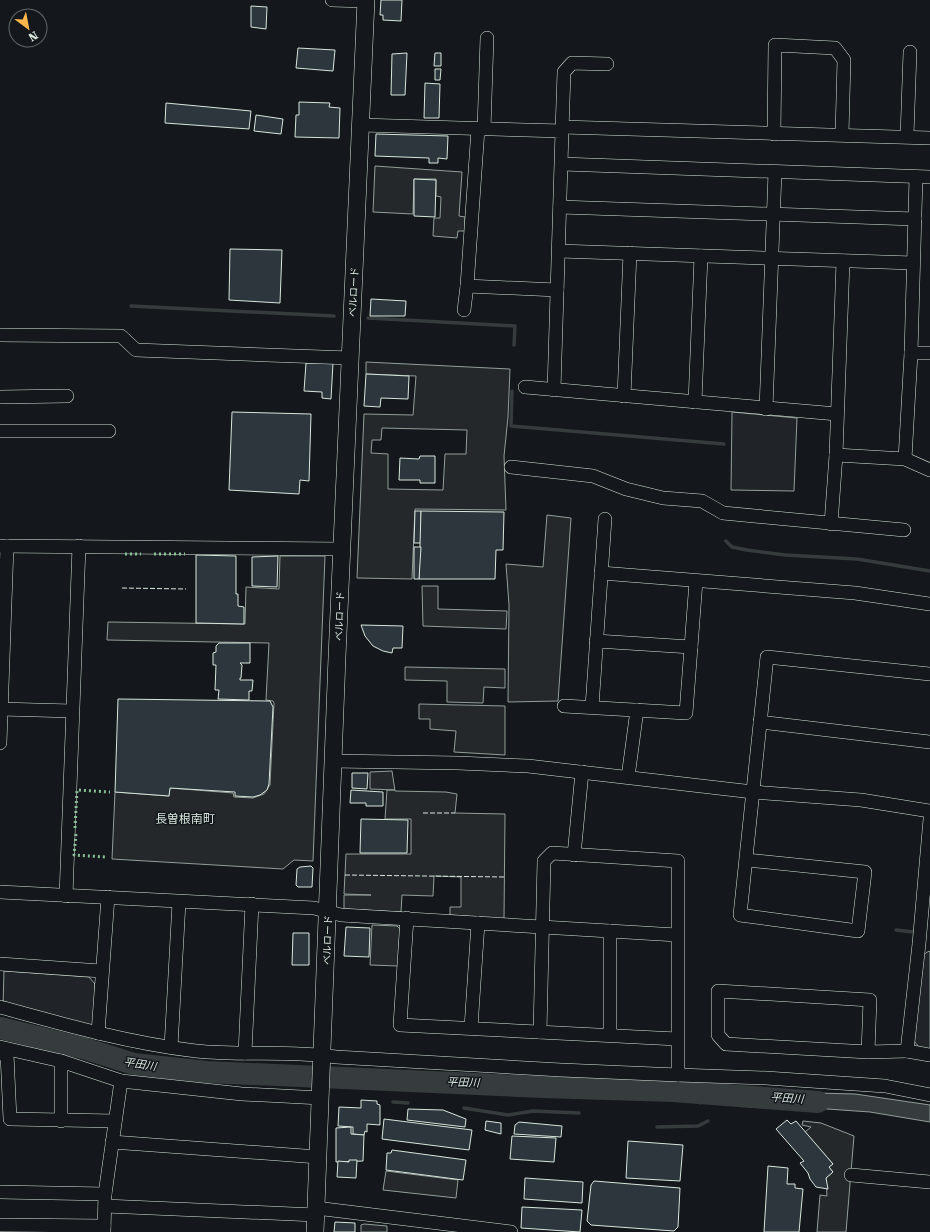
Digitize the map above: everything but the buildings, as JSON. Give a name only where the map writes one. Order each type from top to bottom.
[{"type":"main road","name":"ベルロード","points":[[316,1218],[333,761],[366,1]]},
{"type":"street","points":[[332,0],[366,1]]},
{"type":"street","points":[[464,310],[481,129],[487,38]]},
{"type":"street","points":[[774,134],[775,46],[835,48],[844,60],[842,134]]},
{"type":"street","points":[[907,136],[910,52]]},
{"type":"street","points":[[554,390],[564,72],[572,63],[607,64]]},
{"type":"street","points":[[361,124],[481,129],[842,134],[930,138]]},
{"type":"street","points":[[562,164],[930,177]]},
{"type":"street","points":[[766,409],[775,172]]},
{"type":"street","points":[[905,459],[911,353],[916,177]]},
{"type":"street","points":[[560,208],[915,220]]},
{"type":"street","points":[[559,251],[913,264]]},
{"type":"street","points":[[624,396],[630,253]]},
{"type":"street","points":[[695,402],[700,256]]},
{"type":"street","points":[[831,524],[836,455],[843,261]]},
{"type":"street","points":[[467,286],[557,290]]},
{"type":"street","points":[[0,335],[121,336],[136,350],[350,358]]},
{"type":"street","points":[[911,353],[930,353]]},
{"type":"street","points":[[525,387],[837,414]]},
{"type":"street","points":[[0,397],[67,396]]},
{"type":"street","points":[[0,431],[109,431]]},
{"type":"street","points":[[836,455],[905,459],[930,470]]},
{"type":"street","points":[[511,467],[593,476],[626,489],[663,498],[702,501],[723,513],[904,530]]},
{"type":"street","points":[[592,707],[605,519]]},
{"type":"street","points":[[0,743],[3,546],[342,549]]},
{"type":"street","points":[[66,896],[79,546]]},
{"type":"street","points":[[601,573],[855,594],[930,604]]},
{"type":"street","points":[[564,706],[686,713],[696,580]]},
{"type":"street","points":[[596,641],[691,647]]},
{"type":"street","points":[[747,860],[865,872],[858,931],[740,915],[747,860],[767,657],[930,674]]},
{"type":"street","points":[[1,709],[72,711]]},
{"type":"street","points":[[628,776],[637,710]]},
{"type":"street","points":[[760,722],[930,742]]},
{"type":"street","points":[[333,761],[458,763],[582,772],[628,776],[754,792],[860,800],[930,811]]},
{"type":"street","points":[[574,855],[582,772]]},
{"type":"street","points":[[907,1050],[925,946],[930,819]]},
{"type":"street","points":[[540,1032],[544,861],[552,853],[678,861],[678,1075]]},
{"type":"street","points":[[0,892],[179,902],[252,904],[314,908],[341,915],[677,935]]},
{"type":"street","points":[[98,1034],[101,971],[108,897]]},
{"type":"street","points":[[170,1047],[179,902]]},
{"type":"street","points":[[245,1053],[252,904]]},
{"type":"street","points":[[407,918],[400,1025],[677,1039]]},
{"type":"street","points":[[471,1028],[478,923]]},
{"type":"street","points":[[610,931],[610,1035]]},
{"type":"street","points":[[0,964],[101,971]]},
{"type":"street","points":[[868,1052],[870,1000],[718,990],[718,1035],[726,1044],[868,1052],[907,1050],[930,1055]]},
{"type":"street","points":[[0,1007],[98,1034],[198,1051],[322,1059],[766,1078],[885,1086],[930,1095]]},
{"type":"street","points":[[0,1047],[61,1061],[121,1081],[242,1094],[321,1095]]},
{"type":"street","points":[[0,1054],[7,1054],[10,1119],[115,1121]]},
{"type":"street","points":[[61,1061],[61,1121]]},
{"type":"street","points":[[0,1225],[104,1229],[105,1200],[121,1081]]},
{"type":"street","points":[[112,1142],[318,1156]]},
{"type":"street","points":[[850,1175],[930,1182]]},
{"type":"street","points":[[0,1192],[316,1218],[511,1232]]},
{"type":"shaded area","points":[[375,166],[462,172],[459,216],[465,217],[465,231],[458,231],[457,238],[433,236],[434,218],[440,218],[441,197],[436,196],[436,179],[414,179],[413,214],[373,212]]},
{"type":"shaded area","points":[[366,362],[510,369],[508,417],[504,456],[506,510],[415,509],[412,579],[357,578],[364,414],[413,415],[416,376],[366,374]],"holes":[[[382,428],[467,430],[466,454],[445,454],[443,490],[388,489],[388,454],[371,453],[372,440],[381,440]]]},
{"type":"shaded area","points":[[732,412],[797,418],[794,491],[731,490]]},
{"type":"shaded area","points":[[547,515],[571,518],[558,701],[508,702],[509,605],[506,564],[543,567]]},
{"type":"shaded area","points":[[280,556],[325,556],[313,861],[294,860],[283,869],[112,859],[115,792],[169,796],[170,788],[233,793],[234,797],[253,798],[264,794],[270,785],[274,703],[273,701],[266,700],[269,643],[107,640],[108,622],[245,624],[246,587],[279,589]]},
{"type":"shaded area","points":[[422,586],[438,586],[438,609],[507,611],[506,629],[423,626]]},
{"type":"shaded area","points":[[405,667],[505,669],[505,688],[484,687],[483,703],[447,702],[447,681],[405,680]]},
{"type":"shaded area","points":[[419,704],[505,706],[505,755],[454,752],[456,731],[430,729],[430,719],[419,719]]},
{"type":"shaded area","points":[[392,771],[395,790],[370,789],[370,772]]},
{"type":"shaded area","points":[[387,790],[446,792],[457,794],[455,813],[505,814],[504,919],[450,915],[450,907],[461,907],[461,877],[434,876],[433,896],[402,895],[401,912],[344,909],[344,895],[371,895],[344,894],[346,854],[411,854],[411,819],[385,819]]},
{"type":"shaded area","points":[[372,925],[397,926],[400,929],[398,966],[370,965]]},
{"type":"shaded area","points":[[929,951],[930,1049],[919,1047],[914,1041],[923,955]]},
{"type":"shaded area","points":[[4,971],[89,977],[95,984],[94,1024],[90,1026],[3,1006]]},
{"type":"shaded area","points":[[803,1121],[821,1123],[854,1136],[846,1232],[817,1232],[820,1195],[827,1196],[826,1178],[833,1172],[829,1167],[833,1164],[805,1132],[811,1127],[802,1125]]},
{"type":"shaded area","points":[[386,1171],[458,1180],[456,1198],[383,1190]]},
{"type":"shaded area","points":[[361,1225],[387,1226],[387,1232],[361,1232]]},
{"type":"water","points":[[777,1092],[855,1094],[930,1105],[930,1122],[870,1112],[799,1107]]},
{"type":"waterway","points":[[131,306],[334,316]]},
{"type":"waterway","points":[[368,318],[515,326],[514,345]]},
{"type":"waterway","points":[[512,391],[511,426],[724,444]]},
{"type":"waterway","points":[[726,541],[732,547],[747,550],[785,555],[857,559],[930,571]]},
{"type":"waterway","points":[[896,930],[913,932]]},
{"type":"waterway","name":"平田川","points":[[0,1028],[83,1048],[134,1064],[207,1072],[542,1087],[673,1091],[818,1102]]},
{"type":"waterway","points":[[700,1093],[700,1103]]},
{"type":"waterway","points":[[393,1102],[408,1103]]},
{"type":"waterway","points":[[464,1108],[508,1115],[533,1111],[579,1113]]},
{"type":"waterway","points":[[657,1127],[698,1126],[708,1121]]},
{"type":"hedge","points":[[125,554],[141,554]]},
{"type":"hedge","points":[[154,554],[185,554]]},
{"type":"hedge","points":[[75,828],[77,790],[110,792]]},
{"type":"hedge","points":[[76,834],[74,855],[105,857]]},
{"type":"fence","points":[[122,588],[186,589]]},
{"type":"fence","points":[[423,813],[455,813]]},
{"type":"fence","points":[[345,875],[505,877]]},
{"type":"district","name":"長曽根南町","points":[[185,819]]}]
